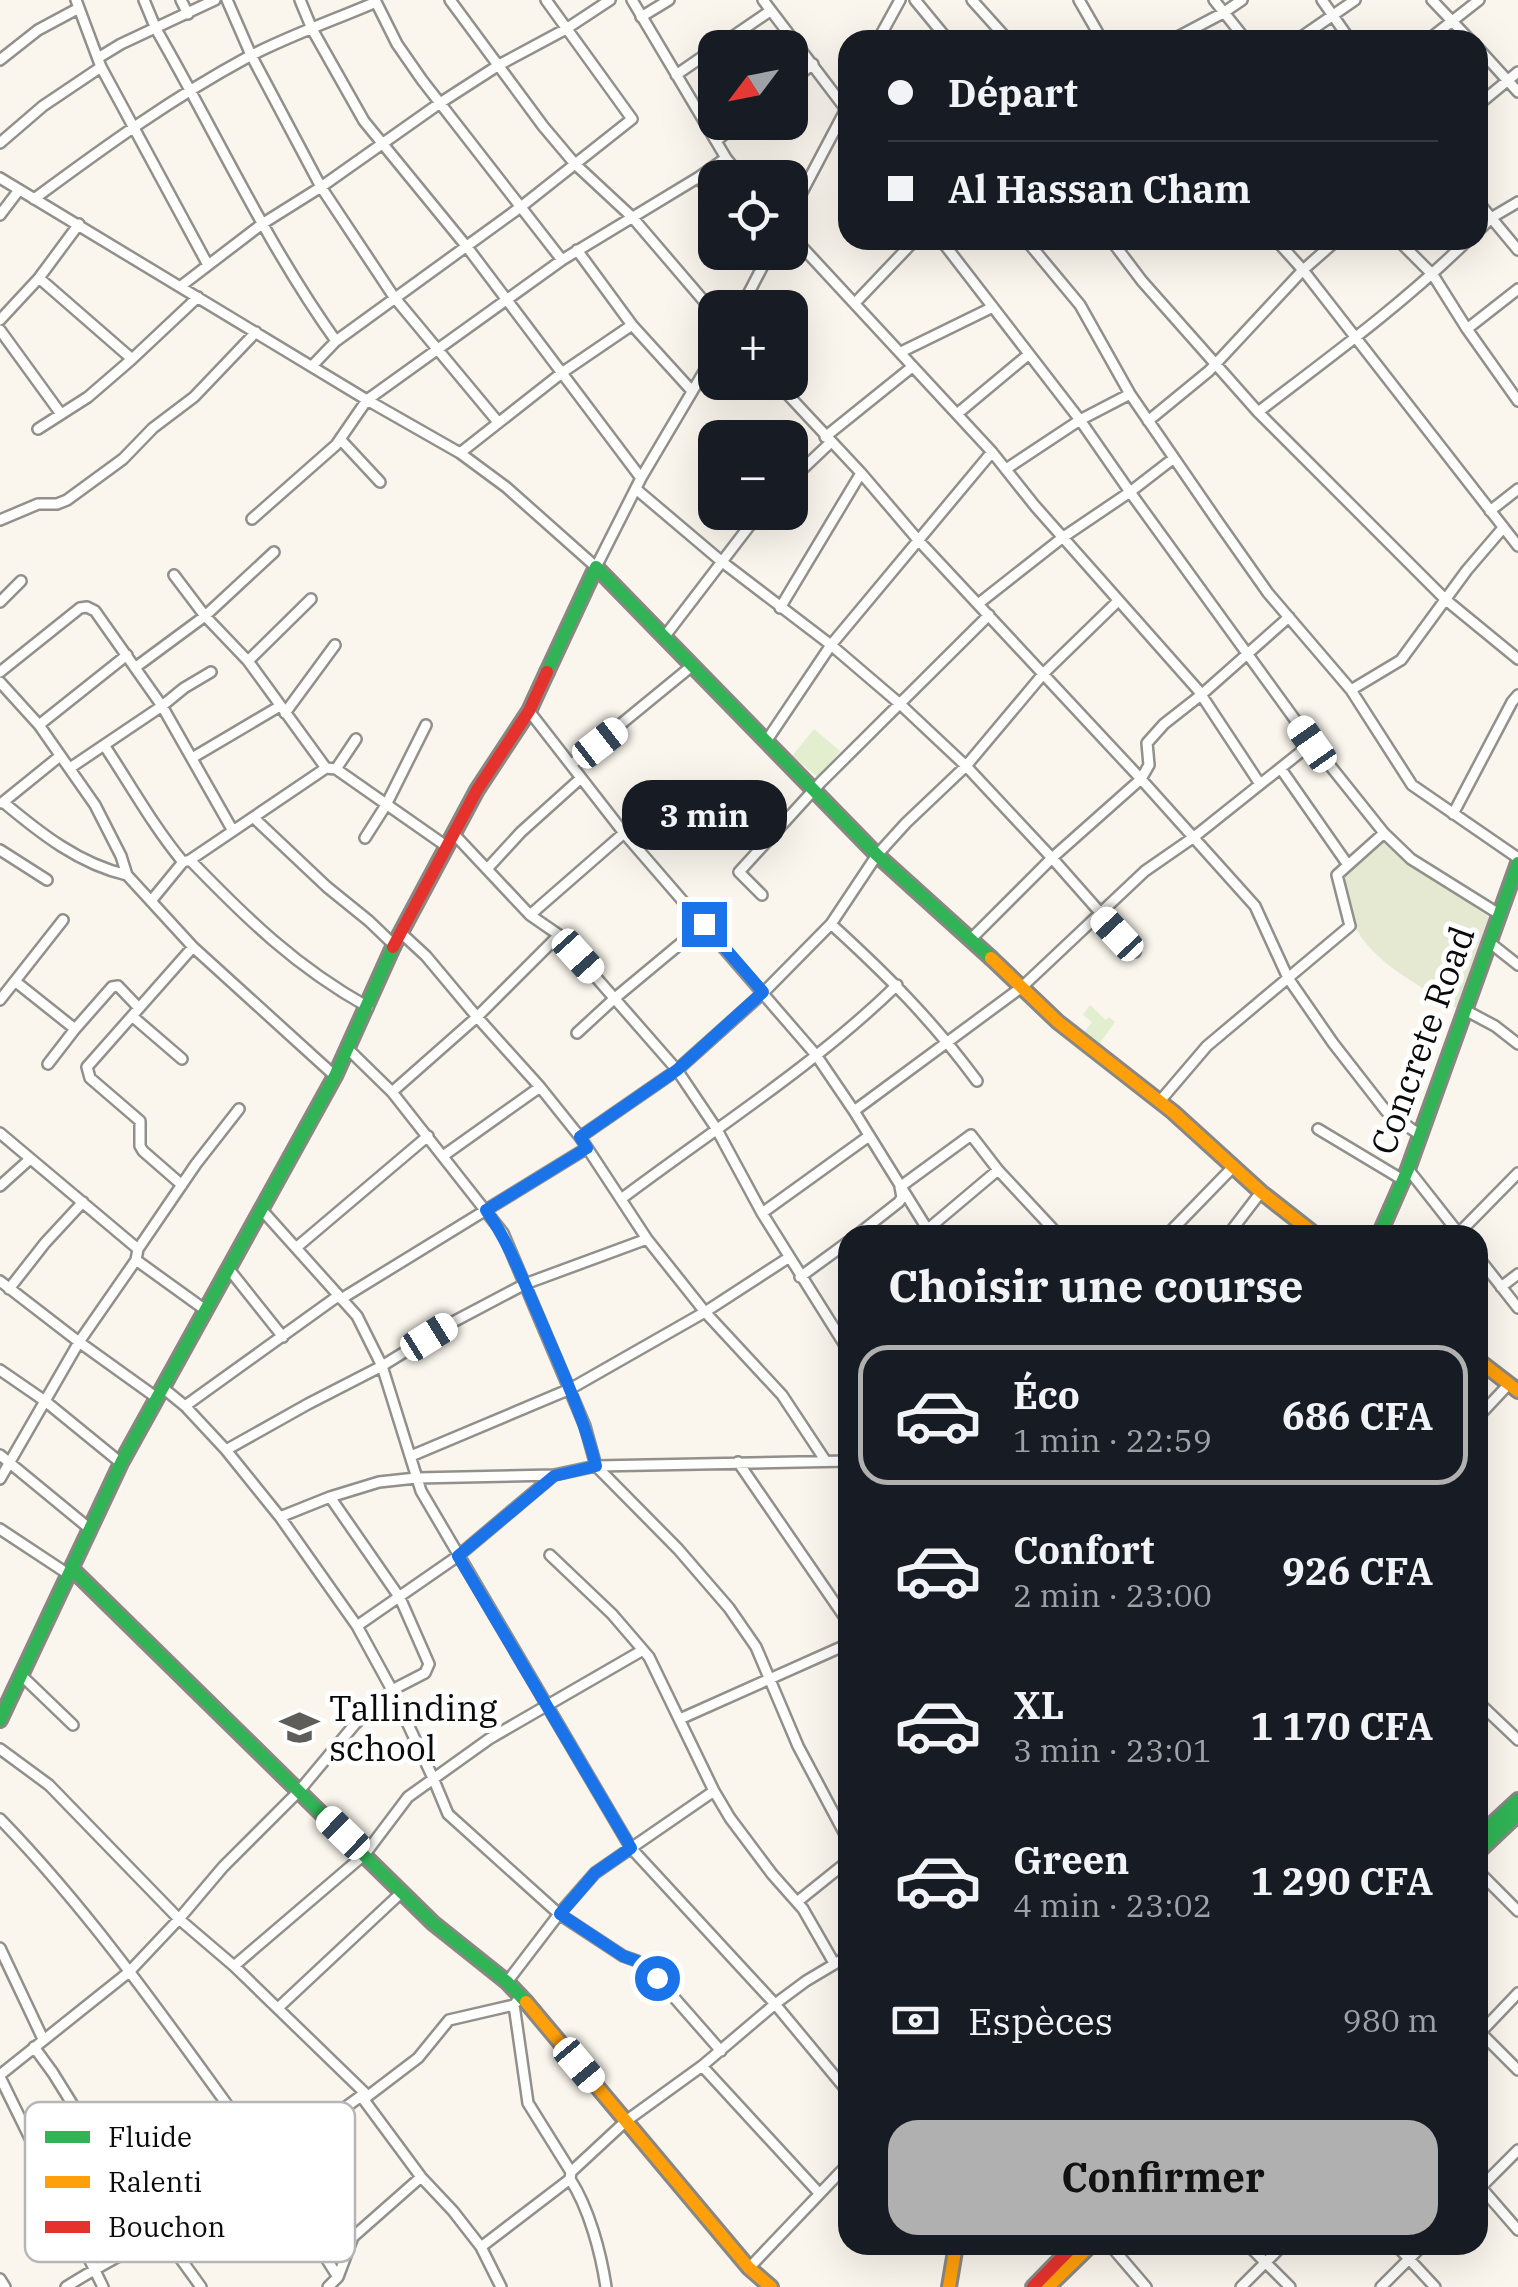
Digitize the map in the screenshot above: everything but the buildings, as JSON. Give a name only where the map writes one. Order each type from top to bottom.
[{"type":"main road","points":[[0,1720],[121,1463],[335,1076],[397,939],[449,839],[530,711],[596,567],[877,855],[1058,1022],[1160,1101],[1303,1225]]},
{"type":"main road","name":"Concrete Road","points":[[1383,1225],[1406,1174],[1518,861]]},
{"type":"main road","points":[[1488,1368],[1514,1388]]},
{"type":"main road","points":[[70,1571],[433,1923],[507,1982],[518,2000],[749,2268],[771,2287]]},
{"type":"main road","points":[[1488,1828],[1518,1800]]},
{"type":"main road","points":[[1488,1842],[1518,1814]]},
{"type":"main road","points":[[949,2287],[954,2255]]},
{"type":"main road","points":[[1033,2287],[1064,2255]]},
{"type":"main road","points":[[1048,2287],[1081,2255]]},
{"type":"street","points":[[144,0],[262,224],[309,304],[336,340]]},
{"type":"street","points":[[181,0],[188,14]]},
{"type":"street","points":[[0,143],[122,44],[215,0]]},
{"type":"street","points":[[227,0],[251,55],[321,187],[394,298],[498,422]]},
{"type":"street","points":[[300,0],[312,29],[364,120],[467,247],[641,478]]},
{"type":"street","points":[[450,0],[575,164],[632,217],[698,294]]},
{"type":"street","points":[[312,366],[336,340],[522,206],[632,119],[546,0]]},
{"type":"street","points":[[181,286],[262,224],[440,104],[610,0]]},
{"type":"street","points":[[632,0],[726,158],[723,160]]},
{"type":"street","points":[[641,17],[669,0]]},
{"type":"street","points":[[762,0],[838,97]]},
{"type":"street","points":[[884,30],[900,0]]},
{"type":"street","points":[[915,0],[940,30]]},
{"type":"street","points":[[972,0],[999,30]]},
{"type":"street","points":[[1079,0],[1096,30]]},
{"type":"street","points":[[1214,0],[1237,30]]},
{"type":"street","points":[[1191,30],[1242,0]]},
{"type":"street","points":[[1322,0],[1344,30]]},
{"type":"street","points":[[1312,30],[1355,0]]},
{"type":"street","points":[[1432,0],[1461,30]]},
{"type":"street","points":[[1442,30],[1479,0]]},
{"type":"street","points":[[34,199],[191,89],[251,55],[376,1],[397,44],[440,104],[562,260]]},
{"type":"street","points":[[0,60],[77,4],[100,63],[208,265]]},
{"type":"street","points":[[742,30],[770,10]]},
{"type":"street","points":[[1488,59],[1518,92]]},
{"type":"street","points":[[676,74],[698,60]]},
{"type":"street","points":[[808,68],[813,64]]},
{"type":"street","points":[[1488,97],[1518,72]]},
{"type":"street","points":[[808,182],[838,126]]},
{"type":"street","points":[[0,178],[460,453],[506,487],[596,567],[641,478],[698,381]]},
{"type":"street","points":[[252,519],[336,445],[366,400],[562,260],[698,178]]},
{"type":"street","points":[[0,214],[19,190]]},
{"type":"street","points":[[1488,221],[1518,202]]},
{"type":"street","points":[[1488,214],[1518,250]]},
{"type":"street","points":[[0,320],[40,278],[79,224]]},
{"type":"street","points":[[577,250],[632,324],[692,391]]},
{"type":"street","points":[[855,303],[905,250]]},
{"type":"street","points":[[949,250],[1080,420],[1312,744],[1384,833],[1411,859],[1499,914]]},
{"type":"street","points":[[1034,250],[1080,305],[1130,394],[1268,593],[1351,690],[1412,785],[1518,861]]},
{"type":"street","points":[[1119,250],[1258,412],[1446,600],[1518,658]]},
{"type":"street","points":[[1285,250],[1518,546]]},
{"type":"street","points":[[1148,421],[1200,379],[1325,250]]},
{"type":"street","points":[[1408,250],[1433,275],[1518,400]]},
{"type":"street","points":[[1258,412],[1356,338],[1458,250]]},
{"type":"street","points":[[808,253],[992,452],[1117,602],[1201,695],[1260,784]]},
{"type":"street","points":[[40,278],[132,359]]},
{"type":"street","points":[[1467,329],[1518,290]]},
{"type":"street","points":[[38,429],[88,397],[198,296]]},
{"type":"street","points":[[0,298],[12,306]]},
{"type":"street","points":[[901,352],[993,307]]},
{"type":"street","points":[[460,453],[632,324]]},
{"type":"street","points":[[0,330],[61,414]]},
{"type":"street","points":[[0,520],[38,504],[67,500],[123,459],[194,397],[256,332]]},
{"type":"street","points":[[957,414],[1029,354]]},
{"type":"street","points":[[808,462],[912,367]]},
{"type":"street","points":[[1006,469],[1080,420],[1130,394]]},
{"type":"street","points":[[792,400],[1254,906],[1288,978],[1333,1043],[1386,1111],[1420,1135]]},
{"type":"street","points":[[340,439],[380,482]]},
{"type":"street","points":[[767,740],[831,646],[992,452]]},
{"type":"street","points":[[978,604],[1174,458]]},
{"type":"street","points":[[780,608],[860,473]]},
{"type":"street","points":[[636,489],[900,704],[966,766],[1135,952]]},
{"type":"street","points":[[1490,511],[1518,490]]},
{"type":"street","points":[[1351,690],[1401,660],[1503,528]]},
{"type":"street","points":[[666,636],[746,530]]},
{"type":"street","points":[[136,667],[205,616],[274,552]]},
{"type":"street","points":[[174,575],[205,616],[248,661],[282,710],[331,768],[386,805],[449,839],[487,869],[530,915],[559,935],[615,998],[677,1070],[716,1128],[788,1258],[838,1335]]},
{"type":"street","points":[[0,602],[21,581]]},
{"type":"street","points":[[248,661],[311,599]]},
{"type":"street","points":[[580,1137],[677,1070],[763,992],[831,924],[877,855],[906,823],[966,766],[1044,673],[1117,602]]},
{"type":"street","points":[[0,672],[80,608],[95,611],[162,706],[234,832]]},
{"type":"street","points":[[762,895],[739,872],[821,782],[989,615]]},
{"type":"street","points":[[971,939],[1052,858],[1142,779],[1149,766],[1147,743],[1164,724],[1289,617]]},
{"type":"street","points":[[192,758],[282,710],[336,645]]},
{"type":"street","points":[[39,725],[127,655]]},
{"type":"street","points":[[572,765],[693,664]]},
{"type":"street","points":[[70,768],[211,672]]},
{"type":"street","points":[[0,682],[39,725],[95,804],[127,874],[193,947],[335,1076]]},
{"type":"street","points":[[1453,814],[1518,695]]},
{"type":"street","points":[[530,711],[624,833],[816,1056],[924,1225]]},
{"type":"street","points":[[365,838],[426,726]]},
{"type":"street","points":[[151,901],[186,861],[331,768],[356,739]]},
{"type":"street","points":[[854,1111],[1022,987],[1145,872],[1312,744]]},
{"type":"street","points":[[104,746],[162,836],[186,861],[292,958],[368,1006]]},
{"type":"street","points":[[60,756],[2,803],[70,852],[105,870],[127,874]]},
{"type":"street","points":[[1280,769],[1348,865]]},
{"type":"street","points":[[487,869],[580,778]]},
{"type":"street","points":[[254,818],[327,888],[369,921],[426,956],[580,1137],[647,1239],[705,1312],[782,1395],[825,1460]]},
{"type":"street","points":[[530,915],[624,833]]},
{"type":"street","points":[[1160,1101],[1207,1046],[1350,926],[1337,875],[1384,833]]},
{"type":"street","points":[[0,850],[47,880]]},
{"type":"street","points":[[0,1000],[62,920]]},
{"type":"street","points":[[577,1032],[704,924]]},
{"type":"street","points":[[831,924],[897,984],[977,1081]]},
{"type":"street","points":[[392,1092],[477,1017],[559,935]]},
{"type":"street","points":[[1488,942],[1518,966]]},
{"type":"street","points":[[182,1185],[143,1151],[140,1121],[90,1078],[87,1066],[193,947]]},
{"type":"street","points":[[16,982],[75,1029]]},
{"type":"street","points":[[621,1199],[816,1056],[897,984]]},
{"type":"street","points":[[48,1064],[116,985],[135,1012],[182,1060]]},
{"type":"street","points":[[1465,1010],[1518,1044]]},
{"type":"street","points":[[348,1048],[392,1092],[503,1233],[585,1426],[596,1466],[678,1548],[756,1647],[798,1746],[838,1821]]},
{"type":"street","points":[[443,1156],[540,1087]]},
{"type":"street","points":[[0,1479],[79,1342],[182,1185],[239,1109]]},
{"type":"street","points":[[1318,1129],[1406,1174],[1452,1225]]},
{"type":"street","points":[[0,1133],[204,1310]]},
{"type":"street","points":[[900,1187],[970,1135],[1049,1225]]},
{"type":"street","points":[[297,1247],[428,1136]]},
{"type":"street","points":[[762,1213],[869,1136]]},
{"type":"street","points":[[185,1406],[340,1298],[587,1148]]},
{"type":"street","points":[[0,1186],[30,1159]]},
{"type":"street","points":[[1177,1225],[1234,1166]]},
{"type":"street","points":[[937,1225],[998,1170]]},
{"type":"street","points":[[1469,1225],[1518,1173]]},
{"type":"street","points":[[869,1225],[899,1202],[900,1187]]},
{"type":"street","points":[[1236,1225],[1261,1192]]},
{"type":"street","points":[[9,1288],[84,1202]]},
{"type":"street","points":[[261,1209],[357,1316],[382,1366],[421,1491],[631,1848],[775,2004],[838,2080]]},
{"type":"street","points":[[226,1450],[525,1284],[647,1239]]},
{"type":"street","points":[[800,1277],[838,1249]]},
{"type":"street","points":[[411,1456],[570,1389],[705,1312],[788,1258]]},
{"type":"street","points":[[228,1268],[283,1337]]},
{"type":"street","points":[[1488,1270],[1518,1308]]},
{"type":"street","points":[[1502,1287],[1518,1274]]},
{"type":"street","points":[[0,1281],[79,1342],[185,1406],[280,1517],[357,1626],[392,1690],[448,1814],[560,1914],[623,1956],[637,1961],[657,1978],[721,2050]]},
{"type":"street","points":[[0,1370],[121,1463]]},
{"type":"street","points":[[1488,1409],[1514,1388]]},
{"type":"street","points":[[0,1455],[90,1529]]},
{"type":"street","points":[[280,1517],[378,1482],[416,1478],[554,1476],[596,1466],[838,1461]]},
{"type":"street","points":[[738,1462],[838,1607]]},
{"type":"street","points":[[357,1626],[458,1556],[554,1476]]},
{"type":"street","points":[[25,2128],[0,2076],[129,1972],[223,1867],[299,1791],[355,1724],[392,1690],[425,1673],[428,1664],[400,1598],[330,1498]]},
{"type":"street","points":[[0,1530],[70,1571]]},
{"type":"street","points":[[550,1555],[644,1650],[730,1818],[798,1902],[834,1963]]},
{"type":"street","points":[[680,1720],[838,1648]]},
{"type":"street","points":[[234,1966],[365,1854],[408,1797],[489,1738],[644,1650]]},
{"type":"street","points":[[21,1676],[73,1724]]},
{"type":"street","points":[[1488,1712],[1518,1740]]},
{"type":"street","points":[[0,1749],[49,1785],[179,1918],[278,2008],[364,2096],[420,2177],[453,2210],[481,2247],[500,2287]]},
{"type":"street","points":[[507,1982],[595,1873],[714,1790]]},
{"type":"street","points":[[0,1820],[78,1905],[225,2102]]},
{"type":"street","points":[[798,1902],[838,1869]]},
{"type":"street","points":[[1488,1882],[1518,1911]]},
{"type":"street","points":[[278,2008],[402,1892]]},
{"type":"street","points":[[0,1948],[39,2043],[71,2102]]},
{"type":"street","points":[[481,2247],[570,2176],[626,2121],[702,2066],[775,2004],[838,1961]]},
{"type":"street","points":[[1488,2023],[1518,1993]]},
{"type":"street","points":[[355,2102],[418,2058],[449,2020],[518,2000],[528,2103],[578,2192],[602,2261],[606,2287]]},
{"type":"street","points":[[1488,2041],[1518,2070]]},
{"type":"street","points":[[702,2066],[819,2193]]},
{"type":"street","points":[[1488,2178],[1518,2150]]},
{"type":"street","points":[[749,2268],[838,2174]]},
{"type":"street","points":[[355,2235],[420,2177]]},
{"type":"street","points":[[1488,2198],[1518,2230]]},
{"type":"street","points":[[1119,2255],[1146,2287]]},
{"type":"street","points":[[1258,2255],[1290,2287]]},
{"type":"street","points":[[1241,2287],[1274,2255]]},
{"type":"street","points":[[1405,2255],[1435,2287]]},
{"type":"street","points":[[1382,2287],[1413,2255]]},
{"type":"street","points":[[91,2262],[103,2287]]},
{"type":"street","points":[[66,2287],[105,2262]]},
{"type":"street","points":[[182,2262],[201,2287]]},
{"type":"street","points":[[328,2262],[338,2277]]},
{"type":"street","points":[[328,2287],[338,2277],[344,2262]]},
{"type":"street","points":[[0,2279],[5,2287]]},
{"type":"green space","points":[[814,729],[840,751],[819,778],[792,756]]},
{"type":"green space","points":[[1381,841],[1490,918],[1458,1009],[1385,962],[1354,924],[1340,878]]},
{"type":"green space","points":[[1090,1005],[1106,1020],[1109,1017],[1115,1022],[1098,1046],[1082,1035],[1092,1022],[1083,1015]]},
{"type":"traffic: fast","points":[[547,672],[596,567],[877,855],[991,958]]},
{"type":"traffic: fast","points":[[1383,1225],[1408,1169],[1518,863]]},
{"type":"traffic: fast","points":[[0,1720],[121,1463],[335,1076],[393,947]]},
{"type":"traffic: fast","points":[[71,1568],[433,1923],[526,2002]]},
{"type":"traffic: fast","points":[[1488,1828],[1518,1800]]},
{"type":"traffic: fast","points":[[1488,1842],[1518,1814]]},
{"type":"traffic: slow","points":[[991,958],[1058,1022],[1173,1112],[1303,1225]]},
{"type":"traffic: slow","points":[[1488,1368],[1518,1391]]},
{"type":"traffic: slow","points":[[526,2002],[749,2268],[771,2287]]},
{"type":"traffic: slow","points":[[949,2287],[954,2255]]},
{"type":"traffic: slow","points":[[1048,2287],[1081,2255]]},
{"type":"traffic: jam","points":[[393,947],[477,790],[529,711],[547,672]]},
{"type":"traffic: jam","points":[[1033,2287],[1064,2255]]},
{"type":"place","name":"Tallinding school","points":[[299,1728]]},
{"type":"route","points":[[657,1978],[637,1961],[623,1956],[560,1914],[584,1883],[631,1848],[458,1556],[554,1476],[596,1466],[585,1426],[503,1233],[486,1210],[587,1148],[580,1137],[677,1070],[763,992],[704,924]]}]
